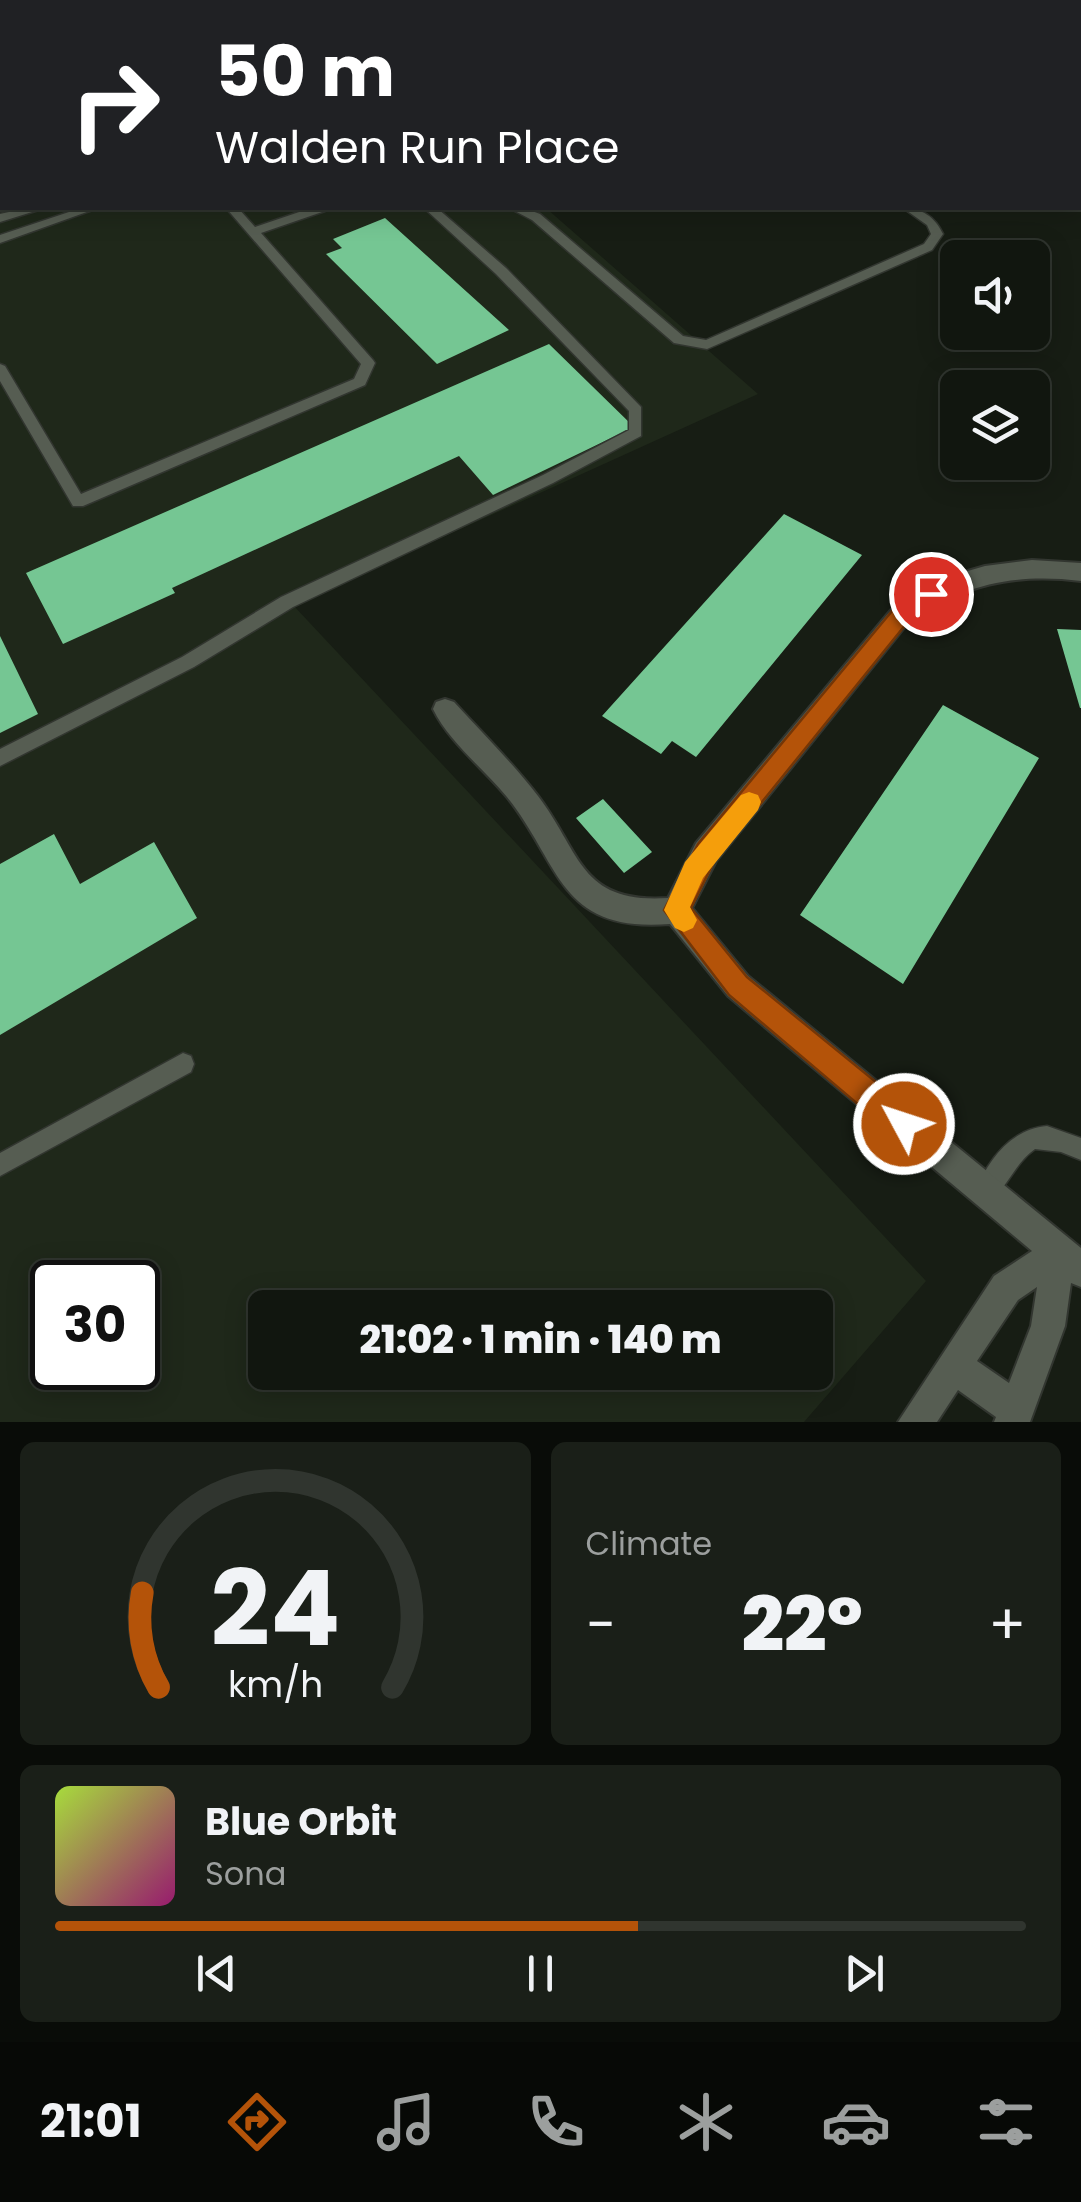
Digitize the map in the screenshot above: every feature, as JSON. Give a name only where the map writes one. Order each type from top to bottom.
[{"type":"street","points":[[676,910],[706,852],[907,610],[948,585],[994,572],[1038,568],[1081,572]]},
{"type":"street","points":[[446,709],[536,815],[566,872],[580,886],[606,903],[634,912],[676,910]]},
{"type":"street","points":[[676,910],[738,986],[1070,1262]]},
{"type":"street","points":[[953,1365],[1014,1416],[1070,1262]]},
{"type":"street","points":[[916,1422],[1006,1288],[1070,1262]]},
{"type":"lane","points":[[0,218],[31,210]]},
{"type":"lane","points":[[0,239],[86,210]]},
{"type":"lane","points":[[0,369],[78,502],[360,382],[368,363],[234,210]]},
{"type":"lane","points":[[253,232],[315,210]]},
{"type":"lane","points":[[0,758],[188,662],[287,602],[578,464],[636,432],[636,410],[501,270],[432,210]]},
{"type":"lane","points":[[520,210],[536,217],[679,340],[706,344],[928,247],[938,234],[932,223],[912,210]]},
{"type":"lane","points":[[536,217],[548,210]]},
{"type":"lane","points":[[0,1165],[182,1064]]},
{"type":"lane","points":[[986,1192],[1014,1148],[1034,1137],[1061,1138],[1081,1148]]},
{"type":"shaded area","points":[[0,210],[548,210],[758,394],[293,605],[926,1281],[833,1388],[833,1290],[248,1290],[248,1390],[832,1390],[804,1422],[0,1422]]},
{"type":"building","points":[[385,218],[509,330],[437,364],[326,254],[342,248],[333,239]]},
{"type":"building","points":[[549,344],[634,427],[493,495],[459,456],[172,588],[175,593],[63,644],[26,573]]},
{"type":"building","points":[[784,514],[862,555],[696,757],[672,741],[661,754],[602,716]]},
{"type":"building","points":[[1057,629],[1081,630],[1081,708],[1080,708]]},
{"type":"building","points":[[0,636],[38,714],[0,733]]},
{"type":"building","points":[[943,705],[1039,758],[903,984],[800,915]]},
{"type":"building","points":[[603,799],[652,852],[624,873],[576,818]]},
{"type":"building","points":[[54,834],[80,884],[154,842],[197,918],[0,1035],[0,864]]},
{"type":"slow traffic","points":[[684,920],[676,910],[694,870],[749,802]]},
{"type":"route","points":[[904,1124],[738,986],[676,910],[706,852],[899,617],[931,594]]}]
